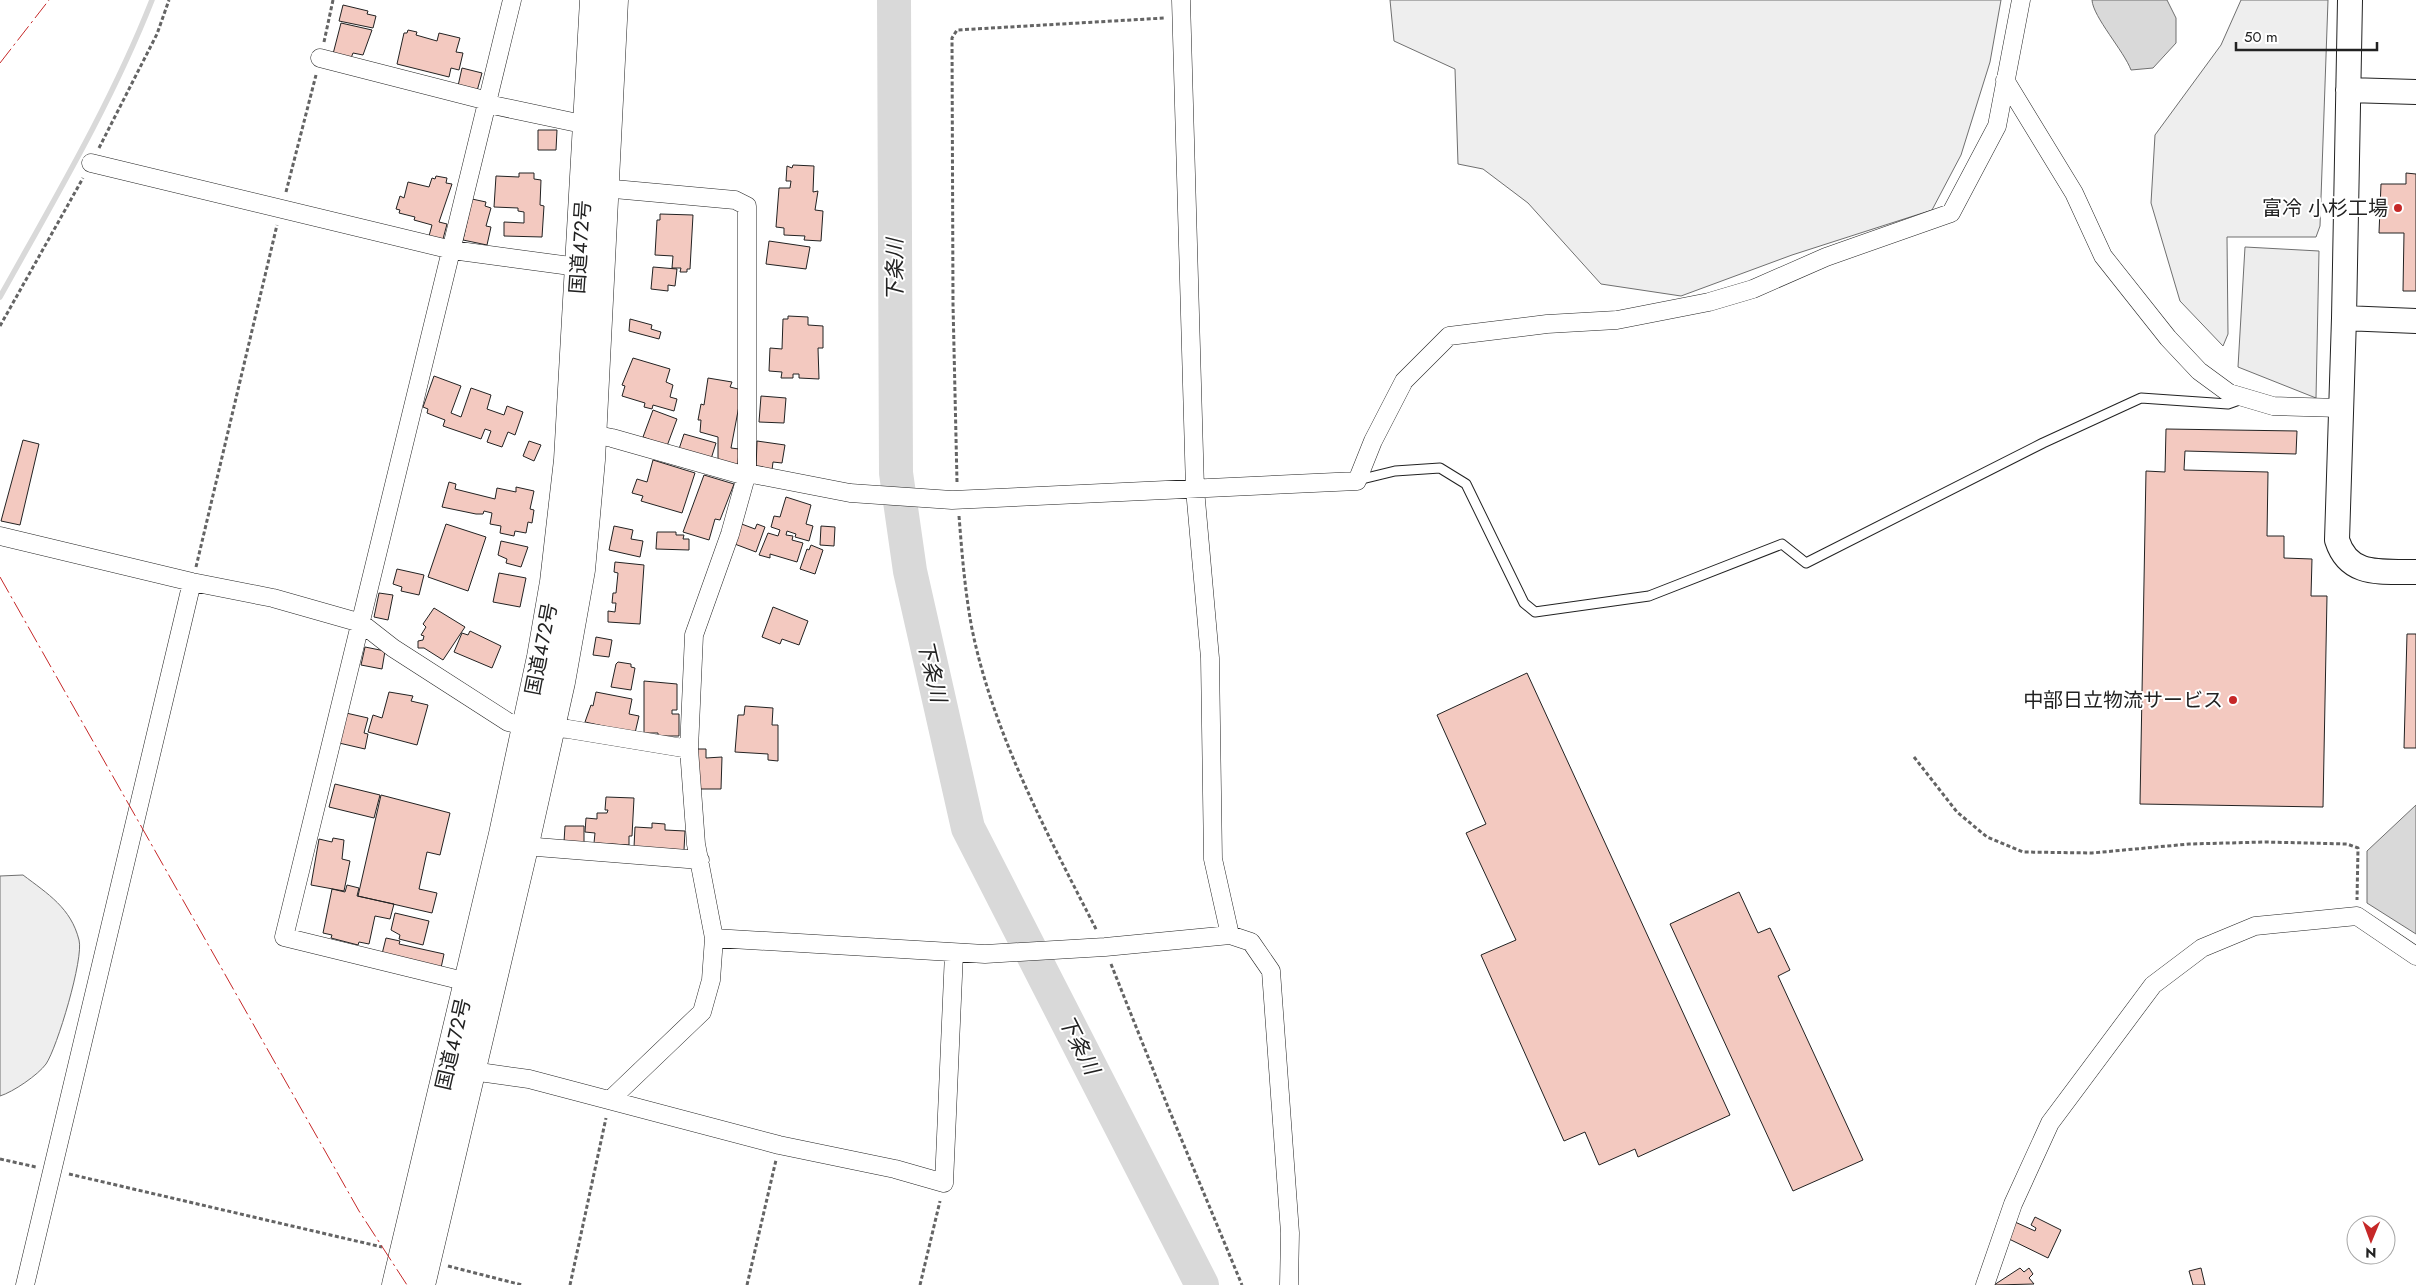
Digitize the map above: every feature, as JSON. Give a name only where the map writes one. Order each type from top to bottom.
[{"type":"highway","name":"国道472号","points":[[417,1267],[480,985],[524,846],[537,727],[541,658],[555,573],[568,460],[594,0]]},
{"type":"highway","name":"国道472号","points":[[396,1285],[417,1267],[472,1071],[480,985],[503,834],[537,727],[561,682],[581,570],[592,434],[614,0]]},
{"type":"street","points":[[480,985],[284,937],[512,0]]},
{"type":"street","points":[[592,434],[747,475],[850,493],[955,499],[1357,481],[1374,441],[1404,381],[1449,336],[1546,324],[1617,320],[1709,302],[1753,289],[1826,257],[1951,213],[1997,126],[2021,0]]},
{"type":"street","points":[[2350,0],[2344,318],[2337,540],[2340,550],[2347,561],[2357,568],[2416,572]]},
{"type":"street","points":[[1181,9],[1195,489],[1210,658],[1213,859],[1230,935]]},
{"type":"street","points":[[320,58],[488,102],[587,125]]},
{"type":"street","points":[[2005,80],[2074,193],[2102,256],[2168,338],[2199,370],[2229,393],[2273,406],[2341,408]]},
{"type":"street","points":[[2348,90],[2416,92]]},
{"type":"street","points":[[91,163],[452,250],[578,267]]},
{"type":"street","points":[[603,188],[735,200],[748,206],[747,475],[730,534],[694,634],[689,749],[696,844],[714,938],[711,980],[702,1012],[610,1100]]},
{"type":"street","points":[[2344,318],[2416,321]]},
{"type":"street","points":[[0,536],[192,582],[273,598],[361,623],[393,648],[508,722],[537,727],[568,729],[689,749]]},
{"type":"street","points":[[25,1285],[54,1170],[192,582]]},
{"type":"street","points":[[524,846],[700,860]]},
{"type":"street","points":[[1985,1285],[2013,1204],[2050,1123],[2153,985],[2202,948],[2254,926],[2357,916],[2416,956]]},
{"type":"street","points":[[714,938],[985,954],[1101,947],[1230,935],[1251,942],[1271,971],[1290,1234],[1289,1285]]},
{"type":"street","points":[[472,1071],[529,1079],[780,1145],[895,1169],[944,1183],[954,953]]},
{"type":"lane","points":[[1357,481],[1395,471],[1440,468],[1466,484],[1524,603],[1535,612],[1649,596],[1782,544],[1806,563],[2043,443],[2141,398],[2228,404],[2244,398]]},
{"type":"path","points":[[192,582],[281,209],[334,0]]},
{"type":"path","points":[[1181,9],[957,30],[952,38],[955,499],[964,579],[973,631],[998,717],[1037,813],[1101,947],[1242,1285]]},
{"type":"path","points":[[1914,757],[1957,812],[1987,837],[2023,852],[2092,853],[2189,844],[2257,842],[2347,844],[2358,848],[2357,916]]},
{"type":"path","points":[[570,1285],[610,1100]]},
{"type":"path","points":[[747,1285],[780,1145]]},
{"type":"path","points":[[0,1160],[54,1170],[385,1248],[417,1267],[522,1285]]},
{"type":"path","points":[[920,1285],[944,1183]]},
{"type":"shaded area","points":[[1390,0],[2001,0],[1990,62],[1961,155],[1932,210],[1792,255],[1681,296],[1601,284],[1528,203],[1483,169],[1458,164],[1455,69],[1394,41]]},
{"type":"shaded area","points":[[2092,0],[2167,0],[2176,18],[2176,43],[2153,68],[2131,70],[2103,25]]},
{"type":"shaded area","points":[[2241,0],[2328,0],[2320,226],[2316,237],[2227,237],[2228,334],[2223,346],[2180,301],[2151,203],[2155,135],[2221,45]]},
{"type":"shaded area","points":[[2245,247],[2319,251],[2316,398],[2238,367]]},
{"type":"shaded area","points":[[2416,805],[2416,934],[2367,903],[2367,851]]},
{"type":"shaded area","points":[[23,875],[50,895],[70,919],[79,940],[78,965],[68,1003],[51,1055],[46,1064],[25,1083],[0,1096],[0,876]]},
{"type":"building","points":[[343,5],[368,11],[367,14],[376,16],[373,28],[339,21]]},
{"type":"building","points":[[341,23],[372,30],[363,55],[353,53],[351,58],[333,54]]},
{"type":"building","points":[[408,30],[417,32],[416,35],[437,41],[439,33],[460,38],[456,52],[463,53],[459,70],[451,68],[449,77],[397,64],[404,33],[407,33]]},
{"type":"building","points":[[462,68],[482,73],[477,91],[458,86]]},
{"type":"building","points":[[538,130],[557,130],[556,150],[538,150]]},
{"type":"building","points":[[793,165],[814,166],[813,192],[818,191],[815,210],[823,211],[821,241],[804,240],[805,236],[784,235],[784,228],[776,227],[779,188],[790,188],[791,181],[786,181],[787,166],[792,168]]},
{"type":"building","points":[[519,173],[534,173],[534,179],[541,180],[540,205],[544,206],[542,237],[504,236],[504,222],[524,223],[524,212],[518,211],[518,208],[494,207],[496,176],[519,177]]},
{"type":"building","name":"富冷 小杉工場","points":[[2406,173],[2416,174],[2416,291],[2403,291],[2404,233],[2379,233],[2381,184],[2406,184]]},
{"type":"building","points":[[436,176],[447,178],[446,183],[452,184],[439,222],[447,224],[443,239],[429,236],[432,225],[414,220],[415,217],[399,213],[400,210],[396,209],[400,196],[404,198],[408,182],[429,187],[432,178],[435,179]]},
{"type":"building","points":[[472,199],[486,202],[485,206],[491,208],[486,226],[491,227],[487,245],[463,240]]},
{"type":"building","points":[[660,214],[693,215],[690,269],[687,269],[687,272],[680,272],[681,268],[672,268],[673,256],[655,255],[657,220],[660,220]]},
{"type":"building","points":[[769,241],[810,247],[806,269],[766,264]]},
{"type":"building","points":[[653,267],[677,269],[675,286],[668,285],[668,291],[651,289]]},
{"type":"building","points":[[788,316],[808,317],[808,325],[823,326],[823,348],[818,348],[819,379],[799,378],[799,374],[793,374],[793,378],[781,378],[782,372],[769,371],[770,348],[782,349],[783,319],[788,319]]},
{"type":"building","points":[[630,319],[652,325],[651,329],[661,332],[659,339],[629,331]]},
{"type":"building","points":[[633,358],[670,369],[666,382],[673,385],[670,397],[677,399],[674,411],[653,405],[652,409],[644,407],[645,403],[622,396],[625,386],[622,385]]},
{"type":"building","points":[[434,376],[461,386],[451,413],[461,417],[471,388],[491,395],[487,409],[504,415],[507,406],[523,412],[515,435],[508,432],[502,447],[487,442],[491,431],[485,429],[481,439],[443,426],[445,420],[427,413],[428,409],[423,407]]},
{"type":"building","points":[[708,378],[732,382],[730,387],[742,390],[731,448],[739,449],[738,465],[718,461],[718,437],[700,432],[701,420],[698,420],[701,404],[704,405]]},
{"type":"building","points":[[761,396],[786,398],[784,423],[759,422]]},
{"type":"building","points":[[653,410],[677,419],[667,446],[643,437]]},
{"type":"building","name":"中部日立物流サービス","points":[[2166,429],[2297,431],[2296,454],[2185,451],[2184,470],[2268,472],[2267,536],[2284,536],[2284,558],[2312,559],[2311,596],[2327,596],[2323,807],[2140,804],[2146,471],[2165,472]]},
{"type":"building","points":[[684,434],[716,443],[711,459],[679,449]]},
{"type":"building","points":[[23,440],[39,444],[20,525],[1,521]]},
{"type":"building","points":[[529,441],[541,445],[534,461],[523,456]]},
{"type":"building","points":[[757,441],[785,445],[782,463],[773,462],[772,470],[756,469]]},
{"type":"building","points":[[653,460],[695,473],[682,513],[641,501],[643,496],[632,493],[637,479],[647,482]]},
{"type":"building","points":[[704,475],[734,484],[720,520],[715,519],[709,540],[683,532]]},
{"type":"building","points":[[449,482],[456,484],[455,489],[495,499],[497,488],[516,492],[516,487],[534,491],[530,509],[534,510],[532,523],[528,522],[526,533],[515,531],[514,536],[500,533],[501,526],[490,524],[492,513],[484,511],[483,514],[476,514],[442,507]]},
{"type":"building","points":[[786,497],[811,505],[806,524],[813,526],[809,541],[795,537],[796,534],[787,531],[786,535],[793,536],[792,540],[803,543],[797,562],[770,554],[770,558],[759,555],[768,533],[778,536],[780,530],[771,527],[774,516],[780,517]]},
{"type":"building","points":[[739,523],[755,529],[757,524],[765,527],[756,552],[732,543]]},
{"type":"building","points":[[446,524],[486,537],[468,591],[428,577]]},
{"type":"building","points":[[614,526],[633,530],[631,539],[643,541],[640,557],[609,550]]},
{"type":"building","points":[[821,526],[835,527],[834,546],[820,545]]},
{"type":"building","points":[[657,532],[676,532],[676,535],[684,535],[683,539],[689,539],[689,550],[656,549]]},
{"type":"building","points":[[501,541],[528,547],[521,567],[506,563],[507,559],[498,555]]},
{"type":"building","points":[[811,545],[823,550],[815,574],[800,569],[807,549],[809,550]]},
{"type":"building","points":[[615,562],[644,565],[640,624],[608,622],[608,611],[615,612],[616,603],[612,603],[613,593],[616,593],[618,573],[614,572]]},
{"type":"building","points":[[397,569],[424,575],[419,595],[401,591],[402,587],[393,584]]},
{"type":"building","points":[[499,573],[526,578],[520,607],[493,602]]},
{"type":"building","points":[[379,593],[393,595],[388,620],[374,617]]},
{"type":"building","points":[[773,607],[808,621],[799,645],[782,639],[780,644],[762,637]]},
{"type":"building","points":[[434,608],[465,627],[443,660],[424,648],[418,648],[418,641],[423,640],[424,636],[421,635],[426,627],[423,624]]},
{"type":"building","points":[[470,631],[501,646],[492,668],[454,652],[462,633],[468,635]]},
{"type":"building","points":[[2407,634],[2416,634],[2416,748],[2404,748]]},
{"type":"building","points":[[596,637],[612,640],[609,657],[593,655]]},
{"type":"building","points":[[365,647],[385,651],[382,669],[361,665]]},
{"type":"building","points":[[618,662],[631,664],[631,667],[635,668],[631,690],[611,687]]},
{"type":"building","points":[[1527,673],[1730,1115],[1638,1157],[1635,1149],[1599,1165],[1585,1132],[1564,1141],[1481,955],[1516,940],[1466,833],[1486,824],[1437,715]]},
{"type":"building","points":[[644,681],[677,684],[677,710],[672,710],[672,714],[679,714],[679,736],[658,736],[658,733],[644,733]]},
{"type":"building","points":[[389,692],[413,696],[411,701],[428,705],[417,745],[368,732],[373,715],[382,718]]},
{"type":"building","points":[[596,692],[632,699],[629,714],[639,716],[635,733],[585,722],[591,705],[593,706]]},
{"type":"building","points":[[745,706],[773,708],[772,725],[778,725],[778,761],[768,760],[768,754],[735,752],[738,715],[744,715]]},
{"type":"building","points":[[346,713],[368,718],[364,733],[368,734],[365,749],[339,743]]},
{"type":"building","points":[[697,749],[706,749],[706,758],[722,757],[721,789],[698,789]]},
{"type":"building","points":[[335,784],[380,795],[374,818],[329,807]]},
{"type":"building","points":[[381,795],[450,813],[440,855],[427,852],[419,889],[437,893],[432,913],[358,896]]},
{"type":"building","points":[[606,797],[634,798],[632,836],[629,836],[629,845],[594,843],[595,833],[585,832],[586,818],[597,819],[597,813],[607,813],[608,810],[605,810]]},
{"type":"building","points":[[652,823],[665,824],[665,830],[685,831],[684,850],[634,847],[635,827],[652,828]]},
{"type":"building","points":[[565,826],[584,826],[584,843],[564,842]]},
{"type":"building","points":[[333,838],[344,840],[342,859],[350,861],[344,891],[311,885],[319,839],[332,842]]},
{"type":"building","points":[[347,885],[359,888],[357,896],[394,904],[390,919],[375,916],[369,944],[359,942],[358,945],[331,938],[332,935],[323,933],[332,889],[345,892]]},
{"type":"building","points":[[1739,892],[1758,933],[1770,928],[1790,970],[1778,976],[1863,1160],[1793,1191],[1670,924]]},
{"type":"building","points":[[395,913],[429,921],[423,945],[399,939],[400,935],[391,930]]},
{"type":"building","points":[[386,938],[400,941],[399,944],[444,954],[441,968],[382,954]]},
{"type":"building","points":[[2035,1217],[2061,1230],[2048,1258],[2007,1238],[2015,1222],[2035,1231],[2036,1228],[2031,1225]]},
{"type":"building","points":[[2020,1268],[2024,1272],[2029,1268],[2033,1274],[2029,1278],[2034,1284],[1994,1285]]},
{"type":"building","points":[[2201,1268],[2205,1285],[2193,1285],[2189,1271]]},
{"type":"waterway","points":[[0,297],[61,188],[119,77],[152,0]]},
{"type":"waterway","name":"下条川","points":[[894,0],[896,473],[910,571],[968,828],[1202,1285]]},
{"type":"power","points":[[0,63],[49,0]]},
{"type":"power","points":[[0,577],[359,1211],[407,1285]]},
{"type":"place","name":"富冷 小杉工場","points":[[2398,208]]},
{"type":"place","name":"中部日立物流サービス","points":[[2233,700]]}]
